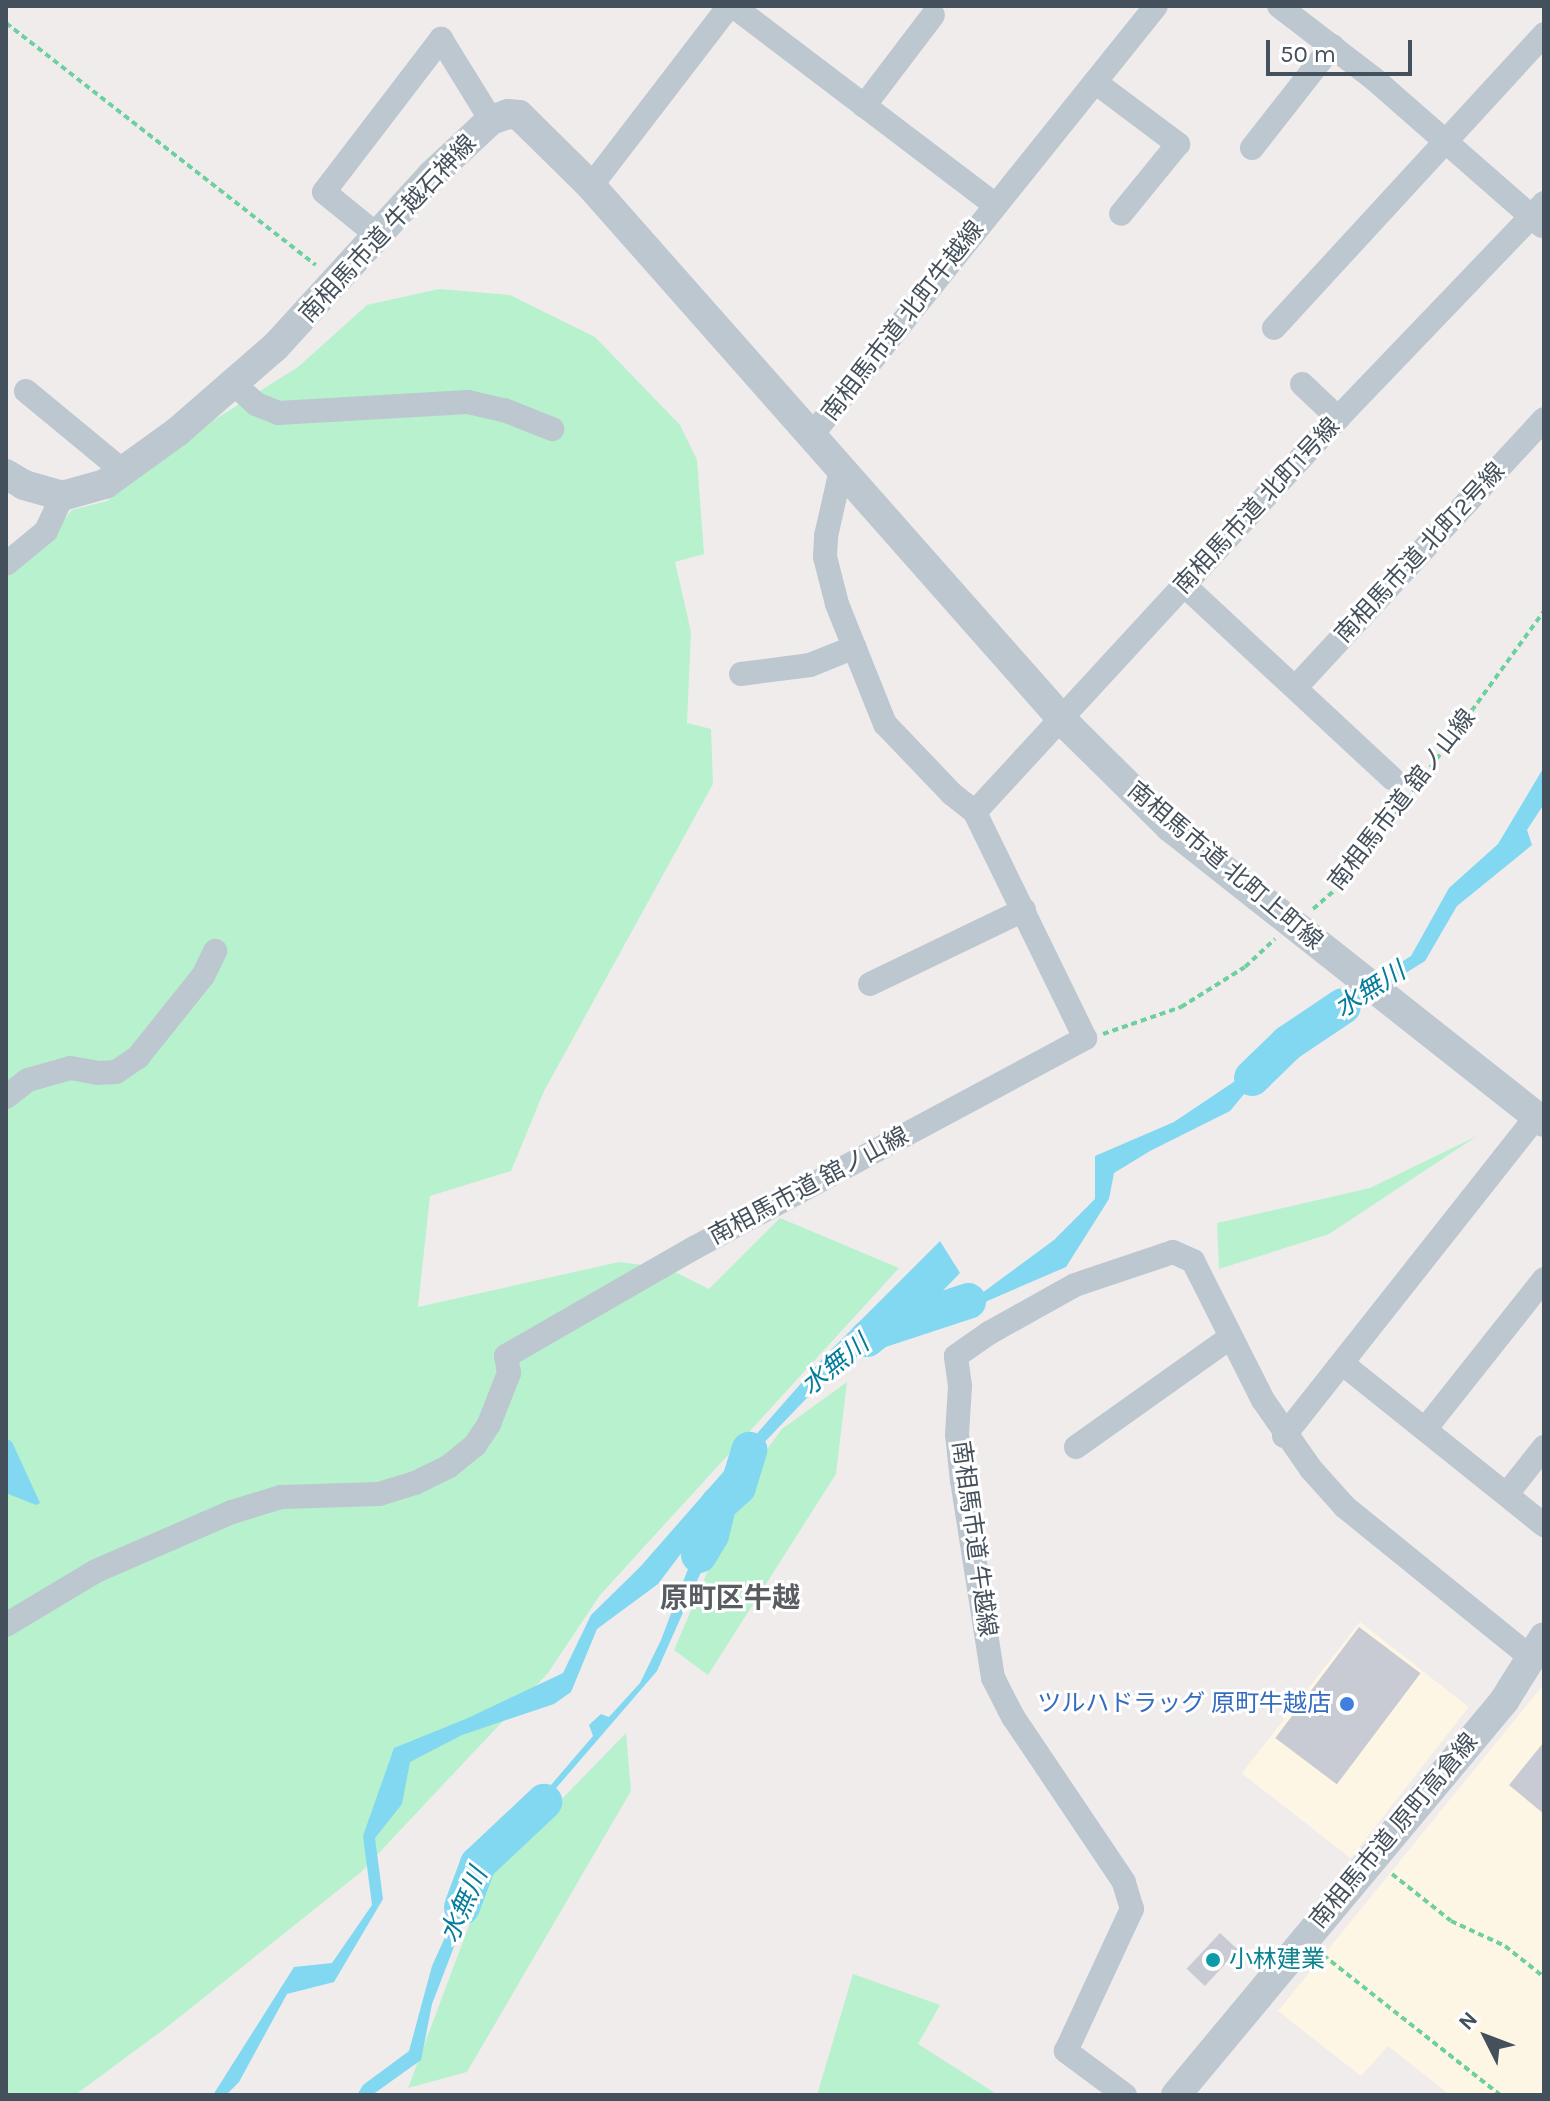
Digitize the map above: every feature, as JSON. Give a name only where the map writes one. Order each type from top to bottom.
[{"type":"street","points":[[591,186],[731,6],[995,205]]},
{"type":"street","name":"南相馬市道 北町牛越線","points":[[841,470],[811,436],[1156,6]]},
{"type":"street","points":[[1279,6],[1540,216]]},
{"type":"street","points":[[864,106],[933,15]]},
{"type":"street","points":[[1274,328],[1544,34]]},
{"type":"street","points":[[377,235],[324,192],[441,39],[491,120]]},
{"type":"street","points":[[1252,148],[1332,46]]},
{"type":"street","points":[[1095,82],[1178,144],[1121,214]]},
{"type":"street","name":"南相馬市道 牛越石神線","points":[[62,496],[105,484],[234,384],[276,346],[432,175],[491,120],[519,115],[591,186],[811,436]]},
{"type":"street","name":"南相馬市道 北町1号線","points":[[975,812],[1338,418],[1540,216]]},
{"type":"street","points":[[234,384],[256,404],[278,413],[468,402],[504,410],[552,429]]},
{"type":"street","points":[[1302,384],[1338,418]]},
{"type":"street","points":[[26,391],[123,471]]},
{"type":"street","name":"南相馬市道 北町2号線","points":[[1296,687],[1544,419]]},
{"type":"street","points":[[841,470],[826,536],[825,557],[837,604],[885,724],[895,739],[975,812],[1085,1038]]},
{"type":"street","name":"南相馬市道 北町上町線","points":[[841,470],[1061,717],[1170,827],[1535,1115]]},
{"type":"street","points":[[6,474],[24,485],[62,496],[46,531],[6,564]]},
{"type":"street","points":[[1184,585],[1392,778]]},
{"type":"street","points":[[741,674],[810,665],[855,647]]},
{"type":"street","points":[[870,984],[1024,910]]},
{"type":"street","points":[[6,1097],[28,1080],[70,1068],[97,1073],[116,1072],[138,1057],[203,976],[215,951]]},
{"type":"street","name":"南相馬市道 舘ノ山線","points":[[6,1625],[96,1571],[232,1512],[281,1497],[379,1494],[415,1483],[448,1467],[475,1445],[489,1424],[509,1373],[506,1356],[694,1248],[1085,1038]]},
{"type":"street","points":[[1284,1436],[1535,1115]]},
{"type":"street","name":"南相馬市道 牛越線","points":[[1125,2095],[1066,2051],[1132,1909],[1124,1882],[1028,1741],[993,1678],[962,1481],[957,1434],[960,1386],[956,1356],[989,1333],[1075,1285],[1173,1252],[1193,1261],[1284,1436],[1345,1507],[1537,1647]]},
{"type":"street","points":[[1426,1428],[1544,1279]]},
{"type":"street","points":[[1076,1447],[1231,1337]]},
{"type":"street","points":[[1343,1364],[1544,1525]]},
{"type":"street","points":[[1507,1494],[1544,1447]]},
{"type":"street","name":"南相馬市道 原町高倉線","points":[[1176,2095],[1504,1701],[1537,1647]]},
{"type":"path","points":[[6,23],[336,282]]},
{"type":"path","name":"南相馬市道 舘ノ山線","points":[[1085,1038],[1181,1007],[1245,967],[1337,888],[1544,611]]},
{"type":"path","points":[[1386,1870],[1451,1921],[1505,1946],[1544,1977]]},
{"type":"path","points":[[1318,1951],[1500,2095]]},
{"type":"shaded area","points":[[1360,1622],[1469,1707],[1351,1858],[1242,1773]]},
{"type":"shaded area","points":[[1544,1684],[1544,2095],[1450,2095],[1388,2046],[1361,2076],[1278,2011]]},
{"type":"green space","points":[[439,289],[510,295],[595,337],[680,425],[697,460],[704,554],[675,562],[691,632],[687,723],[711,729],[713,784],[544,1091],[511,1171],[430,1196],[418,1307],[619,1262],[667,1268],[709,1289],[780,1218],[899,1268],[600,1595],[548,1673],[361,1872],[167,2027],[75,2095],[6,2095],[6,578],[41,548],[72,510],[107,501],[200,429],[298,367],[367,305]]},
{"type":"green space","points":[[1477,1136],[1329,1234],[1219,1269],[1217,1223],[1370,1188]]},
{"type":"green space","points":[[847,1382],[836,1474],[708,1675],[674,1650],[750,1472],[782,1429]]},
{"type":"green space","points":[[626,1733],[631,1791],[467,2072],[408,2088],[488,1875]]},
{"type":"green space","points":[[853,1974],[940,2005],[918,2044],[998,2095],[817,2095]]},
{"type":"water","points":[[1544,767],[1544,804],[1527,830],[1532,845],[1457,906],[1425,961],[1303,1037],[1300,1027],[1230,1111],[1150,1151],[1114,1173],[1109,1199],[1066,1267],[948,1318],[916,1317],[827,1377],[759,1448],[657,1671],[482,1874],[432,2004],[421,2060],[372,2095],[357,2095],[363,2085],[409,2051],[432,1966],[478,1864],[508,1835],[593,1736],[589,1725],[601,1714],[609,1717],[640,1683],[661,1640],[702,1532],[723,1510],[738,1478],[658,1584],[597,1629],[571,1692],[554,1704],[462,1735],[410,1762],[402,1804],[375,1838],[383,1899],[334,1982],[287,1994],[239,2082],[226,2095],[213,2095],[294,1967],[332,1963],[372,1905],[363,1836],[394,1748],[468,1718],[563,1673],[591,1615],[640,1567],[825,1356],[940,1241],[960,1273],[924,1310],[974,1299],[1054,1240],[1095,1199],[1095,1156],[1174,1122],[1247,1073],[1301,1026],[1411,956],[1449,888],[1498,844]]},
{"type":"water","points":[[6,1438],[12,1442],[40,1503],[36,1505],[6,1493]]},
{"type":"building","name":"ツルハドラッグ 原町牛越店","points":[[1359,1627],[1420,1673],[1337,1784],[1275,1738]]},
{"type":"building","points":[[1544,1742],[1544,1814],[1509,1785]]},
{"type":"building","name":"小林建業","points":[[1220,1933],[1238,1950],[1205,1986],[1187,1969]]},
{"type":"waterway","name":"水無川","points":[[1252,1078],[1288,1043],[1343,1006]]},
{"type":"waterway","name":"水無川","points":[[867,1339],[877,1331],[968,1301]]},
{"type":"waterway","name":"水無川","points":[[699,1555],[711,1535],[719,1504],[738,1487],[749,1450]]},
{"type":"waterway","name":"水無川","points":[[462,1907],[478,1864],[544,1802]]},
{"type":"place","name":"ツルハドラッグ 原町牛越店","points":[[1347,1704]]},
{"type":"place","name":"小林建業","points":[[1213,1960]]},
{"type":"district","name":"原町区牛越","points":[[730,1598]]}]
